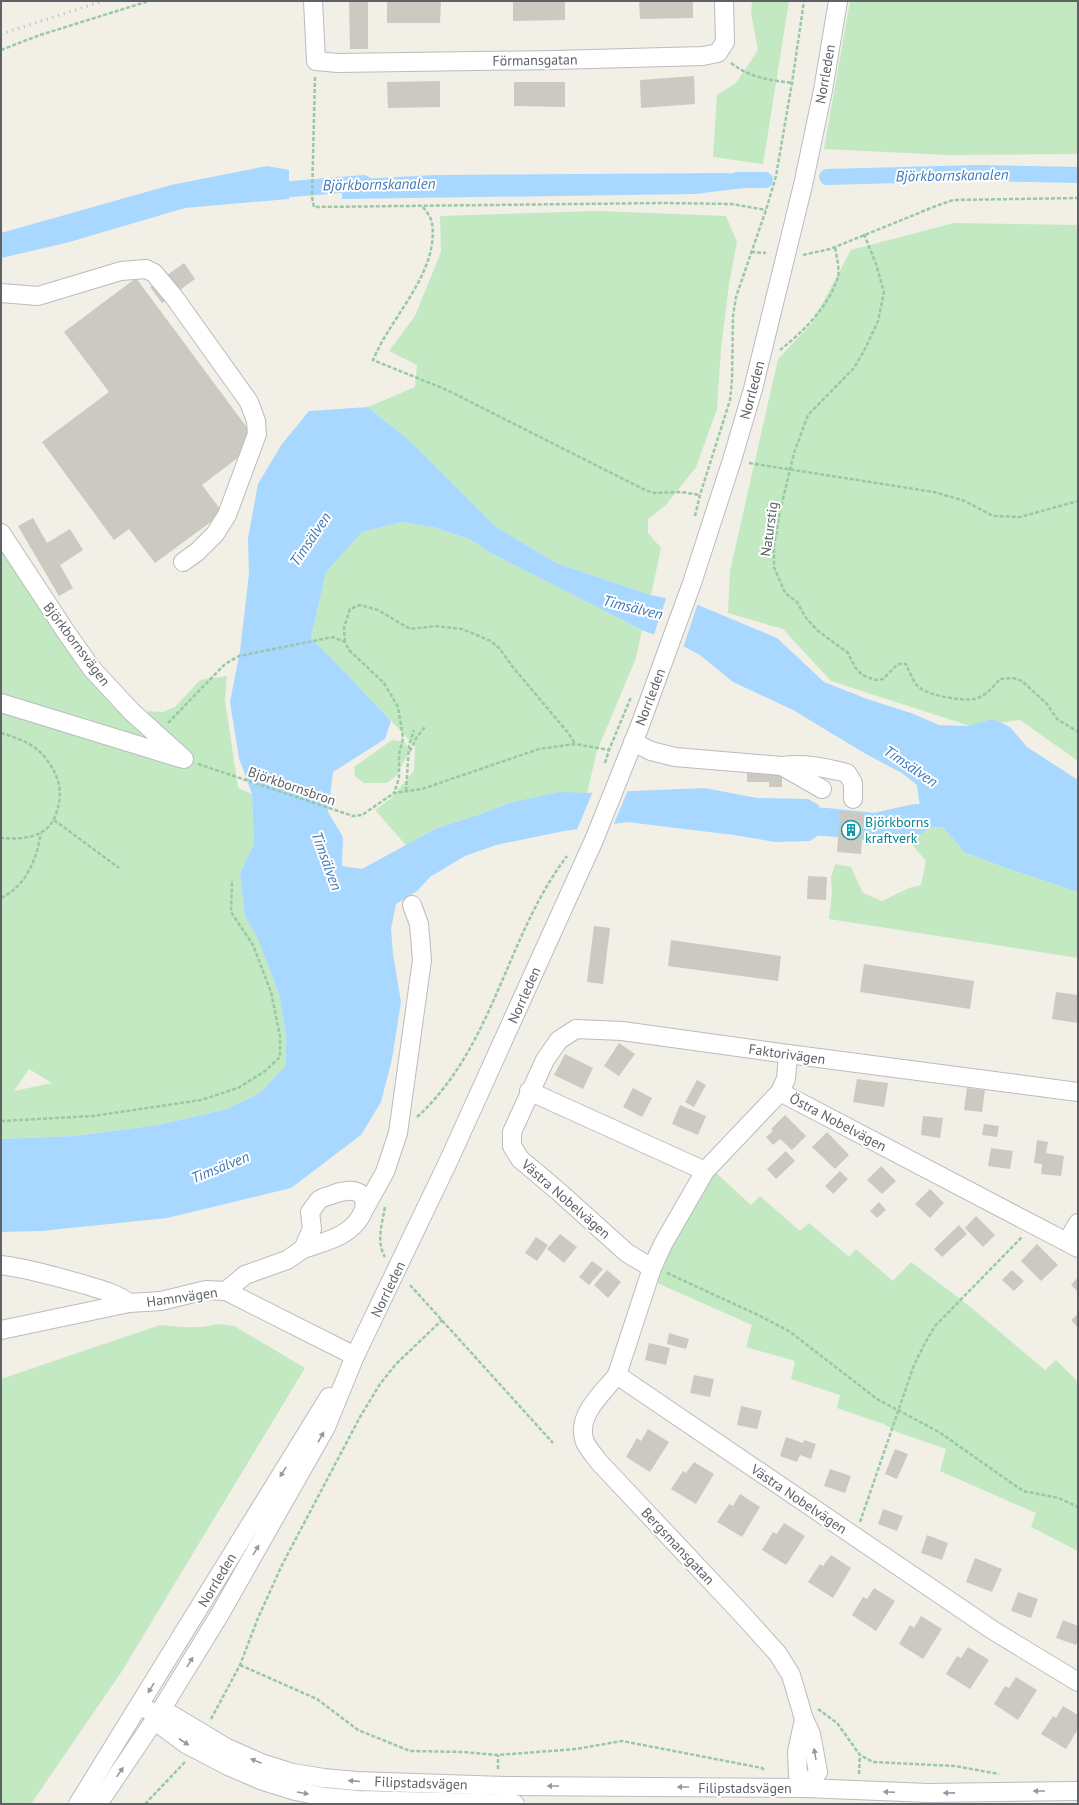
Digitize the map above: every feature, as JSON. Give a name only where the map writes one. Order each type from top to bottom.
[{"type":"street","points":[[313,1],[316,61]]},
{"type":"street","name":"Norrleden","points":[[98,1804],[158,1715],[220,1614],[326,1427],[355,1356],[446,1167],[594,840],[633,742],[692,583],[732,460],[759,367],[803,185],[823,90],[838,1]]},
{"type":"street","points":[[718,53],[725,42],[724,10]]},
{"type":"street","name":"Förmansgatan","points":[[316,61],[338,63],[555,60],[703,56],[718,53]]},
{"type":"street","points":[[1,293],[38,296],[121,271],[146,269],[154,273],[174,297],[249,402],[256,421],[257,434],[227,515],[215,534],[197,552],[182,562]]},
{"type":"street","name":"Björkbornsvägen","points":[[1,533],[61,626],[92,669],[132,712],[184,760]]},
{"type":"street","points":[[1,704],[184,760]]},
{"type":"street","points":[[633,742],[651,751],[675,757],[782,766],[795,765],[818,767],[847,774],[853,783],[852,799]]},
{"type":"street","points":[[782,766],[822,789]]},
{"type":"street","points":[[226,1291],[244,1275],[287,1260],[303,1248],[335,1238],[345,1233],[355,1224],[385,1172],[398,1133],[422,960],[419,924],[412,905]]},
{"type":"street","name":"Faktorivägen","points":[[529,1091],[545,1060],[559,1040],[576,1029],[622,1031],[1078,1092]]},
{"type":"street","points":[[780,1092],[786,1079],[788,1054]]},
{"type":"street","points":[[529,1091],[705,1171],[667,1238],[652,1268],[617,1375]]},
{"type":"street","name":"Västra Nobelvägen","points":[[529,1091],[512,1132],[512,1146],[520,1159],[558,1190],[627,1253],[652,1268]]},
{"type":"street","name":"Östra Nobelvägen","points":[[705,1171],[780,1092],[1072,1245]]},
{"type":"street","points":[[303,1248],[312,1229],[310,1212],[320,1200],[346,1190],[360,1193],[364,1198],[365,1208]]},
{"type":"street","points":[[1072,1245],[1078,1223]]},
{"type":"street","name":"Hamnvägen","points":[[1,1265],[26,1269],[63,1278],[119,1296],[129,1303],[161,1301],[206,1290],[226,1291],[355,1356]]},
{"type":"street","points":[[1,1330],[129,1303]]},
{"type":"street","name":"Norrleden","points":[[78,1804],[355,1356]]},
{"type":"street","name":"Västra Nobelvägen","points":[[617,1375],[994,1631],[1078,1682]]},
{"type":"street","name":"Bergsmansgatan","points":[[617,1375],[590,1408],[582,1425],[585,1442],[599,1462],[778,1654],[790,1675],[804,1718],[811,1734],[818,1772],[806,1796]]},
{"type":"street","points":[[140,1706],[158,1715]]},
{"type":"street","name":"Filipstadsvägen","points":[[515,1804],[358,1800],[295,1791],[263,1781],[228,1766],[186,1744],[163,1728],[158,1715],[172,1715],[227,1748],[262,1763],[293,1773],[364,1782],[504,1786],[782,1788],[806,1796],[1078,1791]]},
{"type":"path","points":[[1,50],[40,35],[149,1]]},
{"type":"path","points":[[694,524],[700,495],[730,400],[732,380],[733,316],[739,284],[766,210],[776,176],[804,1]]},
{"type":"path","points":[[718,53],[740,70],[751,75],[764,79],[792,83]]},
{"type":"path","points":[[316,61],[312,197],[314,207],[664,203],[732,204],[766,210]]},
{"type":"path","points":[[799,255],[813,254],[953,200],[1078,198]]},
{"type":"path","points":[[422,206],[432,221],[432,242],[427,266],[417,285],[384,337],[373,360],[447,390],[645,490],[654,492],[677,491],[700,495]]},
{"type":"path","name":"Naturstig","points":[[864,234],[876,264],[884,292],[878,321],[866,349],[854,368],[808,415],[798,441],[790,469],[774,545],[774,567],[785,593],[797,602],[806,618],[818,631],[848,653],[855,667],[862,675],[875,680],[883,679],[898,664],[906,664],[919,687],[926,692],[943,697],[974,699],[990,691],[1000,679],[1013,678],[1022,681],[1047,704],[1057,719],[1078,732]]},
{"type":"path","points":[[759,367],[795,338],[825,304],[839,276],[835,246]]},
{"type":"path","points":[[751,252],[766,253]]},
{"type":"path","points":[[732,460],[934,492],[965,501],[992,516],[1020,517],[1078,501]]},
{"type":"path","points":[[575,744],[569,734],[512,666],[500,649],[491,641],[462,628],[447,626],[410,629],[378,610],[360,605],[350,608],[344,628],[345,642],[349,650],[384,683],[398,707],[403,738],[399,755],[399,778],[394,793],[422,789],[539,749],[575,744],[609,750]]},
{"type":"path","points":[[158,735],[204,684],[226,664],[239,656],[333,637],[345,642]]},
{"type":"path","points":[[410,752],[416,738],[425,727]]},
{"type":"path","points":[[406,791],[410,752],[409,746],[414,730]]},
{"type":"path","points":[[1,733],[18,738],[39,751],[53,770],[59,786],[58,807],[54,820],[41,833],[28,837],[1,838]]},
{"type":"path","name":"Björkbornsbron","points":[[184,760],[352,816],[362,815],[394,793]]},
{"type":"path","points":[[54,820],[119,868]]},
{"type":"path","points":[[1,898],[19,885],[32,867],[41,833]]},
{"type":"path","points":[[398,1133],[431,1104],[450,1081],[463,1061],[487,1014],[545,889],[568,854]]},
{"type":"path","points":[[1,1122],[92,1116],[201,1100],[238,1088],[265,1071],[280,1057],[280,1036],[271,992],[253,945],[230,912],[232,880]]},
{"type":"path","points":[[855,1538],[898,1410],[914,1366],[925,1343],[936,1326],[1034,1225]]},
{"type":"path","points":[[652,1268],[687,1282],[789,1331],[877,1399],[939,1432],[1023,1491],[1059,1498],[1078,1507]]},
{"type":"path","points":[[410,1285],[552,1443]]},
{"type":"path","points":[[210,1721],[240,1665],[258,1618],[282,1565],[360,1417],[380,1384],[396,1364],[442,1320]]},
{"type":"path","points":[[240,1665],[317,1699],[358,1730],[410,1751],[463,1752],[498,1755],[576,1749],[622,1741],[762,1768],[782,1788]]},
{"type":"path","points":[[799,1701],[827,1714],[846,1733],[860,1755],[873,1762],[955,1766],[1003,1775]]},
{"type":"path","points":[[498,1755],[498,1769]]},
{"type":"path","points":[[145,1804],[180,1770],[186,1760]]},
{"type":"green space","points":[[752,1],[789,1],[763,164],[713,157],[717,95],[736,83],[758,50],[751,13]]},
{"type":"green space","points":[[850,1],[1078,1],[1078,154],[948,155],[824,149]]},
{"type":"green space","points":[[598,211],[726,216],[737,242],[729,284],[721,349],[717,409],[696,467],[666,505],[648,519],[648,533],[661,548],[651,595],[556,563],[495,526],[410,441],[368,407],[415,387],[417,365],[389,351],[415,316],[441,252],[440,216]]},
{"type":"green space","points":[[954,223],[1078,225],[1078,761],[1020,720],[973,727],[831,681],[783,629],[728,613],[730,571],[778,359],[812,323],[851,250]]},
{"type":"green space","points":[[402,522],[437,528],[471,540],[491,553],[642,630],[636,658],[597,751],[587,793],[509,803],[481,814],[437,828],[406,845],[375,810],[390,799],[414,771],[415,746],[311,638],[326,571],[362,532]]},
{"type":"green space","points":[[1,549],[141,723],[148,711],[163,712],[175,707],[200,680],[227,676],[225,700],[238,788],[252,794],[254,844],[240,873],[245,917],[257,937],[279,994],[286,1035],[286,1065],[260,1093],[227,1109],[158,1125],[74,1136],[1,1139]],"holes":[[[29,1069],[52,1083],[14,1091]]]},
{"type":"green space","points":[[392,740],[405,742],[409,752],[396,776],[387,783],[364,783],[355,776],[354,767]]},
{"type":"green space","points":[[932,827],[943,827],[964,852],[1003,867],[1078,892],[1078,958],[829,919],[832,893],[831,878],[835,864],[851,867],[863,893],[882,901],[909,888],[921,885],[926,861],[909,841]]},
{"type":"green space","points":[[715,1172],[751,1205],[760,1196],[800,1231],[809,1223],[849,1257],[856,1249],[893,1281],[911,1262],[968,1305],[1045,1370],[1056,1360],[1078,1382],[1078,1551],[1031,1527],[1036,1513],[940,1471],[946,1449],[897,1432],[884,1424],[837,1408],[840,1395],[791,1379],[795,1361],[746,1347],[752,1325],[655,1282],[691,1212]]},
{"type":"green space","points":[[218,1324],[234,1326],[305,1368],[122,1671],[31,1804],[1,1804],[1,1379],[160,1325],[196,1327]]},
{"type":"water","points":[[267,166],[289,170],[289,199],[185,208],[66,243],[1,258],[1,233],[171,185]]},
{"type":"water","points":[[725,173],[757,176],[759,180],[752,187],[695,194],[342,199],[342,180],[435,175]]},
{"type":"water","name":"Timsälven","points":[[368,407],[410,441],[495,526],[556,563],[651,595],[698,605],[777,638],[824,682],[867,699],[911,713],[939,725],[967,726],[993,719],[1010,727],[1027,747],[1078,780],[1078,892],[1003,867],[964,852],[943,827],[932,827],[909,841],[878,834],[879,821],[898,817],[898,809],[920,807],[917,785],[902,773],[866,754],[793,710],[733,682],[700,655],[683,646],[642,630],[491,553],[471,540],[437,528],[402,522],[362,532],[326,572],[311,638],[391,721],[385,739],[333,772],[328,812],[343,837],[342,866],[362,869],[437,828],[481,814],[509,803],[560,792],[587,793],[704,788],[757,798],[808,799],[819,805],[820,834],[810,841],[775,842],[734,835],[627,822],[564,831],[496,845],[465,856],[430,877],[417,891],[396,904],[391,929],[393,954],[401,1002],[392,1059],[381,1102],[361,1135],[291,1188],[167,1218],[41,1231],[1,1232],[1,1139],[74,1136],[158,1125],[227,1109],[260,1093],[286,1065],[286,1035],[279,994],[257,937],[245,917],[240,873],[254,844],[252,794],[239,758],[230,702],[240,651],[249,574],[248,538],[258,484],[282,444],[309,411]]},
{"type":"pier","points":[[667,596],[698,603],[683,648],[653,637]]},
{"type":"pier","points":[[628,790],[613,826],[576,832],[593,791]]},
{"type":"building","points":[[349,1],[368,1],[368,49],[350,49]]},
{"type":"building","points":[[387,1],[441,1],[440,23],[387,23]]},
{"type":"building","points":[[513,1],[565,1],[565,20],[513,21]]},
{"type":"building","points":[[639,1],[693,1],[693,18],[640,19]]},
{"type":"building","points":[[694,76],[695,104],[641,108],[640,80]]},
{"type":"building","points":[[440,81],[440,107],[388,108],[387,82]]},
{"type":"building","points":[[514,82],[565,82],[565,107],[514,106]]},
{"type":"building","points":[[184,263],[195,279],[162,303],[150,287]]},
{"type":"building","points":[[136,278],[251,433],[244,453],[202,485],[223,513],[155,563],[129,529],[114,540],[42,442],[109,392],[64,332]]},
{"type":"building","points":[[33,518],[47,543],[70,529],[83,550],[60,565],[73,588],[59,596],[18,526]]},
{"type":"building","points":[[747,771],[782,774],[782,787],[769,787],[769,782],[747,782]]},
{"type":"building","name":"Björkborns kraftverk","points":[[840,811],[864,813],[861,854],[837,852]]},
{"type":"building","points":[[808,876],[827,877],[826,900],[807,899]]},
{"type":"building","points":[[594,926],[610,928],[603,984],[587,982]]},
{"type":"building","points":[[671,940],[781,956],[778,981],[668,966]]},
{"type":"building","points":[[864,964],[974,981],[970,1009],[860,992]]},
{"type":"building","points":[[1056,992],[1078,995],[1078,1023],[1052,1019]]},
{"type":"building","points":[[619,1043],[635,1054],[619,1076],[604,1066]]},
{"type":"building","points":[[565,1054],[593,1068],[583,1089],[554,1075]]},
{"type":"building","points":[[857,1079],[888,1083],[884,1107],[853,1102]]},
{"type":"building","points":[[697,1080],[706,1085],[694,1107],[685,1102]]},
{"type":"building","points":[[633,1088],[652,1098],[642,1117],[623,1107]]},
{"type":"building","points":[[967,1088],[985,1090],[982,1112],[964,1110]]},
{"type":"building","points":[[680,1105],[706,1116],[698,1135],[672,1124]]},
{"type":"building","points":[[785,1115],[806,1136],[792,1150],[780,1139],[773,1145],[766,1137],[773,1131],[771,1129]]},
{"type":"building","points":[[923,1116],[943,1118],[940,1138],[921,1135]]},
{"type":"building","points":[[984,1124],[999,1126],[997,1137],[982,1135]]},
{"type":"building","points":[[827,1132],[849,1155],[835,1169],[812,1147]]},
{"type":"building","points":[[1037,1140],[1048,1142],[1046,1153],[1064,1156],[1061,1176],[1041,1174],[1042,1164],[1034,1163]]},
{"type":"building","points":[[991,1148],[1013,1151],[1010,1169],[988,1166]]},
{"type":"building","points":[[786,1151],[795,1161],[776,1179],[767,1169]]},
{"type":"building","points":[[881,1166],[896,1181],[882,1194],[867,1180]]},
{"type":"building","points":[[840,1171],[848,1179],[833,1194],[825,1186]]},
{"type":"building","points":[[930,1189],[944,1203],[930,1218],[915,1204]]},
{"type":"building","points":[[879,1202],[886,1210],[877,1218],[870,1211]]},
{"type":"building","points":[[976,1216],[995,1235],[983,1247],[965,1228]]},
{"type":"building","points":[[959,1225],[967,1234],[942,1257],[934,1249]]},
{"type":"building","points":[[560,1234],[577,1247],[564,1263],[547,1249]]},
{"type":"building","points":[[536,1237],[548,1245],[537,1261],[525,1253]]},
{"type":"building","points":[[1037,1244],[1058,1265],[1041,1281],[1021,1261]]},
{"type":"building","points":[[592,1261],[603,1269],[589,1285],[579,1277]]},
{"type":"building","points":[[607,1270],[621,1282],[608,1298],[594,1285]]},
{"type":"building","points":[[1012,1270],[1024,1281],[1014,1291],[1002,1280]]},
{"type":"building","points":[[1078,1277],[1078,1292],[1071,1285]]},
{"type":"building","points":[[1078,1314],[1078,1328],[1071,1320]]},
{"type":"building","points":[[669,1333],[689,1339],[686,1349],[667,1344]]},
{"type":"building","points":[[649,1343],[670,1348],[666,1365],[645,1360]]},
{"type":"building","points":[[694,1375],[714,1379],[710,1397],[690,1393]]},
{"type":"building","points":[[741,1406],[762,1411],[757,1429],[737,1425]]},
{"type":"building","points":[[648,1429],[669,1442],[650,1472],[626,1457],[637,1438],[641,1441]]},
{"type":"building","points":[[786,1437],[803,1443],[804,1440],[816,1444],[811,1459],[800,1455],[797,1462],[780,1456]]},
{"type":"building","points":[[895,1449],[908,1454],[897,1479],[885,1474]]},
{"type":"building","points":[[694,1462],[714,1474],[696,1504],[671,1489],[683,1471],[686,1473]]},
{"type":"building","points":[[830,1469],[851,1476],[845,1493],[824,1486]]},
{"type":"building","points":[[740,1494],[760,1507],[742,1537],[717,1522],[729,1504],[733,1506]]},
{"type":"building","points":[[883,1509],[903,1516],[897,1531],[878,1524]]},
{"type":"building","points":[[784,1523],[805,1536],[786,1565],[762,1550],[773,1532],[777,1534]]},
{"type":"building","points":[[927,1535],[948,1543],[942,1560],[921,1553]]},
{"type":"building","points":[[831,1555],[851,1568],[833,1598],[808,1582],[820,1564],[823,1566]]},
{"type":"building","points":[[975,1558],[1002,1569],[992,1592],[966,1582]]},
{"type":"building","points":[[874,1588],[895,1601],[876,1631],[852,1615],[863,1597],[867,1599]]},
{"type":"building","points":[[1018,1592],[1038,1599],[1031,1618],[1011,1611]]},
{"type":"building","points":[[921,1616],[942,1629],[923,1659],[899,1644],[910,1625],[914,1628]]},
{"type":"building","points":[[1063,1620],[1078,1626],[1078,1640],[1076,1645],[1056,1638]]},
{"type":"building","points":[[968,1647],[989,1660],[970,1689],[946,1674],[957,1656],[961,1658]]},
{"type":"building","points":[[1016,1677],[1037,1690],[1018,1720],[994,1704],[1005,1686],[1009,1688]]},
{"type":"building","points":[[1063,1706],[1078,1715],[1078,1729],[1066,1749],[1041,1734],[1053,1716],[1056,1718]]},
{"type":"waterway","name":"Björkbornskanalen","points":[[827,177],[977,173],[1078,175]]},
{"type":"waterway","name":"Björkbornskanalen","points":[[737,180],[765,180]]},
{"type":"waterway","name":"Björkbornskanalen","points":[[268,191],[364,183]]},
{"type":"waterway","points":[[781,820],[826,822],[875,827],[916,818]]},
{"type":"railway","points":[[1,34],[103,1]]},
{"type":"place","name":"Björkborns kraftverk","points":[[851,830]]}]
